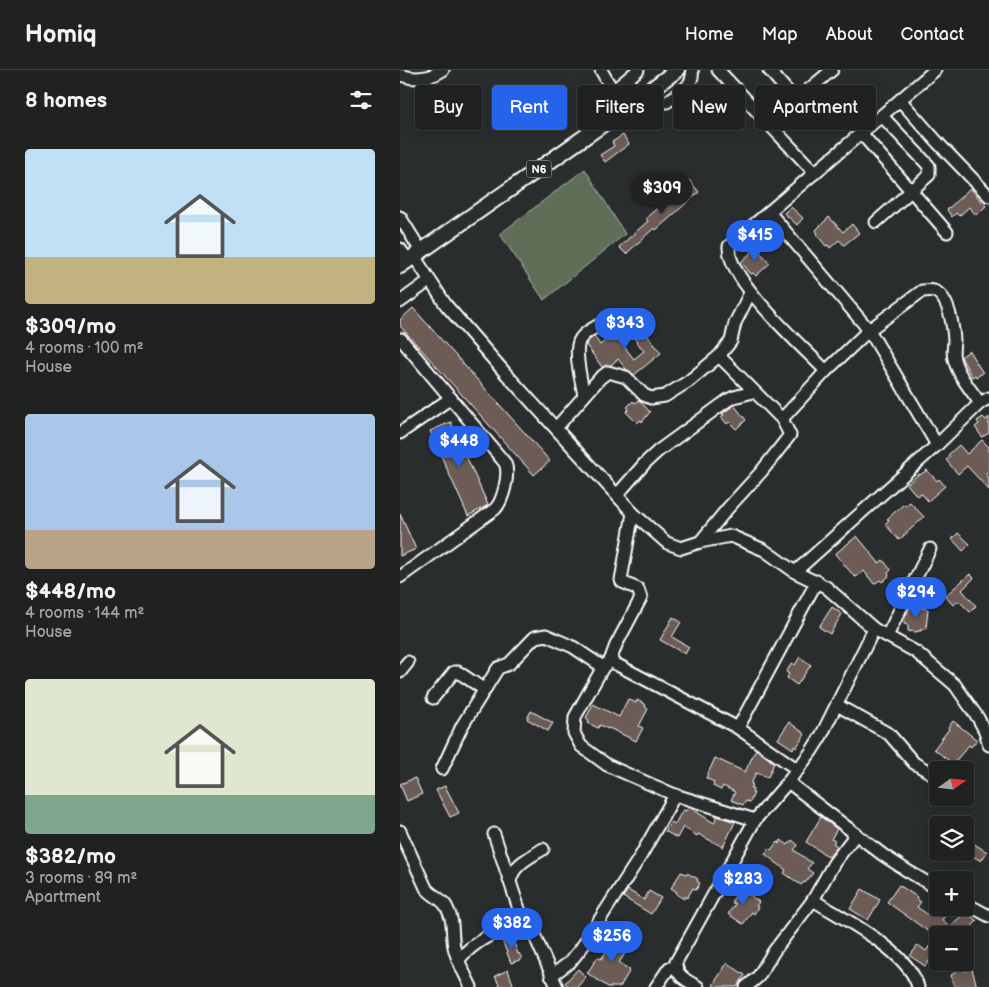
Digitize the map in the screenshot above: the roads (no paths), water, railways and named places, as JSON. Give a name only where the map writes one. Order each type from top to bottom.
[{"type":"main road","name":"N6","points":[[656,85],[676,70]]},
{"type":"main road","name":"N6","points":[[409,257],[594,130]]},
{"type":"street","points":[[400,75],[410,78],[427,77],[443,70]]},
{"type":"street","points":[[601,70],[610,85]]},
{"type":"street","points":[[620,85],[638,70]]},
{"type":"street","points":[[667,102],[690,84],[693,78],[692,70]]},
{"type":"street","points":[[718,70],[755,110]]},
{"type":"street","points":[[769,70],[782,85]]},
{"type":"street","points":[[815,85],[832,70]]},
{"type":"street","points":[[826,371],[750,292],[730,258],[729,246],[936,70]]},
{"type":"street","points":[[900,100],[938,144],[989,196]]},
{"type":"street","points":[[876,222],[929,175],[929,166],[882,116]]},
{"type":"street","points":[[774,130],[815,173]]},
{"type":"street","points":[[861,134],[947,232]]},
{"type":"street","points":[[769,212],[869,330],[937,445]]},
{"type":"street","points":[[400,217],[409,257],[456,316],[633,513],[667,543],[676,547],[689,547],[700,542],[731,536],[764,550],[795,572],[817,581],[874,629],[916,652],[958,688],[978,718],[985,731],[989,745]]},
{"type":"street","points":[[400,302],[429,281]]},
{"type":"street","points":[[782,419],[826,371],[869,330],[922,291],[932,290],[939,293],[949,311],[954,339],[953,358],[956,365],[984,401],[795,572]]},
{"type":"street","points":[[556,428],[600,378],[608,372],[626,377],[644,395],[651,398],[665,396],[690,381],[719,356],[731,341],[735,323],[750,292]]},
{"type":"street","points":[[584,396],[577,352],[581,338],[616,318]]},
{"type":"street","points":[[400,577],[499,505],[508,474],[508,468],[505,463],[401,338]]},
{"type":"street","points":[[700,542],[789,437],[789,432],[782,419],[719,356]]},
{"type":"street","points":[[617,494],[658,451],[728,400],[753,392]]},
{"type":"street","points":[[400,433],[452,398]]},
{"type":"street","points":[[633,513],[621,580],[638,589],[641,598],[607,664],[575,717],[574,729],[576,739],[581,746],[607,765],[675,795],[754,820]]},
{"type":"street","points":[[887,636],[930,549]]},
{"type":"street","points":[[738,728],[817,581]]},
{"type":"street","points":[[698,987],[680,976],[676,968],[676,962],[754,820],[812,752],[874,629]]},
{"type":"street","points":[[442,769],[462,726],[498,668],[509,664],[535,637],[546,635],[738,728],[798,770]]},
{"type":"street","points":[[400,672],[408,662]]},
{"type":"street","points":[[433,698],[454,672],[458,672],[484,690]]},
{"type":"street","points":[[837,705],[889,734],[914,763],[929,772]]},
{"type":"street","points":[[788,782],[856,834],[906,870],[929,884]]},
{"type":"street","points":[[551,976],[570,962],[582,947],[640,857],[675,795]]},
{"type":"street","points":[[494,834],[523,921],[536,938],[557,987]]},
{"type":"street","points":[[746,987],[758,977],[774,951],[813,900],[834,863],[856,834]]},
{"type":"street","points":[[401,838],[426,888],[432,895],[443,901],[450,914],[454,925],[454,948],[470,987]]},
{"type":"street","points":[[510,881],[512,872],[518,865],[543,849]]},
{"type":"street","points":[[813,900],[877,939],[912,971],[918,987]]},
{"type":"street","points":[[974,908],[989,916]]},
{"type":"street","points":[[458,960],[466,951],[486,936],[523,921]]},
{"type":"street","points":[[656,987],[669,968],[676,968]]}]
